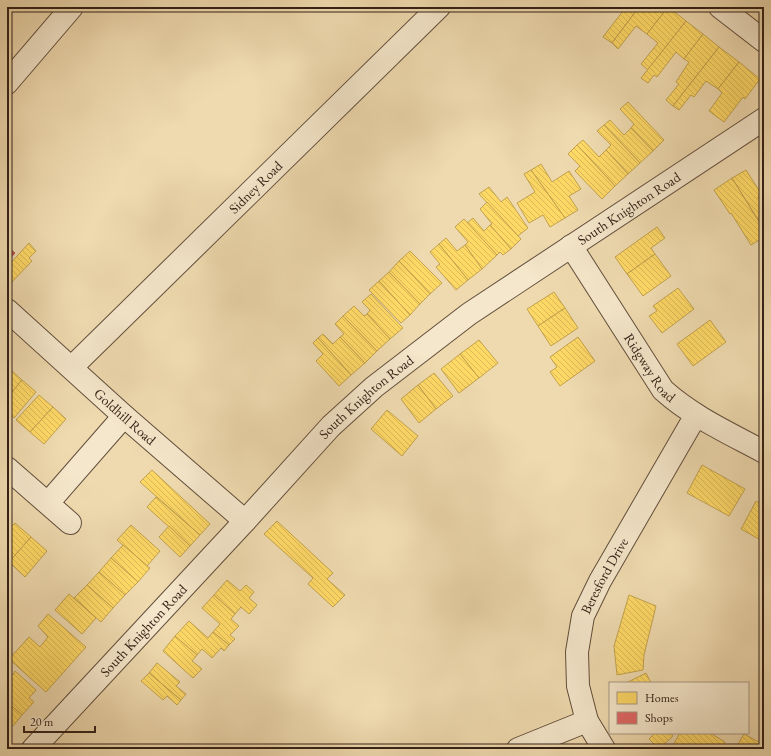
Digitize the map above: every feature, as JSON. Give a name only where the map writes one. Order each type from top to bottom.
[{"type":"street","points":[[7,83],[72,7]]},
{"type":"street","name":"Sidney Road","points":[[72,367],[439,7]]},
{"type":"street","points":[[720,7],[764,41]]},
{"type":"street","name":"South Knighton Road","points":[[33,749],[245,521],[331,426],[374,387],[469,314],[764,119]]},
{"type":"street","name":"Ridgway Road","points":[[571,246],[663,390],[696,415],[764,452]]},
{"type":"street","name":"Goldhill Road","points":[[7,310],[72,367],[124,416],[245,521]]},
{"type":"street","name":"Beresford Drive","points":[[604,749],[587,721],[578,686],[577,652],[583,616],[600,581],[696,415]]},
{"type":"street","points":[[48,503],[124,416]]},
{"type":"street","points":[[7,468],[70,523]]},
{"type":"street","points":[[518,749],[587,721]]},
{"type":"building: Homes","points":[[619,7],[639,7],[612,43],[603,37],[623,11]]},
{"type":"building: Homes","points":[[639,7],[668,7],[647,34],[636,26],[618,49],[612,43]]},
{"type":"building: Homes","points":[[668,7],[686,21],[648,70],[641,64],[658,43],[647,34]]},
{"type":"building: Homes","points":[[686,21],[703,34],[684,59],[676,52],[657,77],[654,75],[648,83],[641,78]]},
{"type":"building: Homes","points":[[703,34],[719,47],[673,106],[666,100],[679,84],[676,82],[689,62],[684,59]]},
{"type":"building: Homes","points":[[719,47],[739,62],[718,89],[706,81],[694,97],[691,95],[679,110],[673,106]]},
{"type":"building: Homes","points":[[739,62],[760,79],[745,99],[743,97],[724,122],[709,111],[722,93],[718,89]]},
{"type":"building: Homes","points":[[628,102],[664,140],[653,151],[631,128],[634,124],[620,109]]},
{"type":"building: Homes","points":[[610,120],[624,135],[631,128],[653,151],[640,163],[604,125]]},
{"type":"building: Homes","points":[[604,125],[640,163],[628,174],[606,150],[611,145],[597,131]]},
{"type":"building: Homes","points":[[583,140],[599,157],[606,150],[628,174],[615,186],[577,145]]},
{"type":"building: Homes","points":[[577,145],[615,186],[602,199],[575,171],[580,166],[568,154]]},
{"type":"building: Homes","points":[[541,164],[552,182],[569,171],[581,189],[569,196],[578,210],[565,218],[531,170]]},
{"type":"building: Homes","points":[[531,170],[565,218],[550,227],[543,215],[529,223],[517,203],[535,192],[524,174]]},
{"type":"building: Homes","points":[[746,170],[762,195],[758,197],[764,207],[764,225],[762,226],[732,178]]},
{"type":"building: Homes","points":[[732,178],[764,230],[764,237],[751,245],[731,213],[730,214],[714,190]]},
{"type":"building: Homes","points":[[489,187],[501,202],[507,197],[528,228],[518,236],[479,194]]},
{"type":"building: Homes","points":[[487,202],[521,239],[511,249],[490,225],[492,224],[480,209]]},
{"type":"building: Homes","points":[[473,218],[484,231],[490,225],[511,249],[503,255],[500,252],[497,255],[467,223]]},
{"type":"building: Homes","points":[[464,219],[497,255],[482,269],[465,245],[468,242],[455,227]]},
{"type":"building: Homes","points":[[657,227],[665,238],[651,248],[655,254],[627,274],[615,257]]},
{"type":"building: Homes","points":[[446,238],[457,251],[465,245],[482,269],[468,280],[439,244]]},
{"type":"building: Homes","points":[[29,243],[36,251],[29,258],[32,261],[10,284],[7,281],[7,267]]},
{"type":"building: Homes","points":[[439,244],[468,280],[456,290],[436,267],[440,264],[430,252]]},
{"type":"building: Homes","points":[[410,251],[442,283],[430,294],[399,261]]},
{"type":"building: Homes","points":[[655,254],[671,276],[643,296],[627,274]]},
{"type":"building: Homes","points":[[399,261],[430,294],[420,304],[389,272]]},
{"type":"building: Homes","points":[[389,272],[420,304],[410,315],[379,281]]},
{"type":"building: Homes","points":[[379,281],[410,315],[401,323],[369,290]]},
{"type":"building: Homes","points":[[678,288],[694,309],[662,333],[649,316],[657,311],[653,306]]},
{"type":"building: Homes","points":[[554,292],[565,308],[538,326],[527,309]]},
{"type":"building: Homes","points":[[371,294],[403,328],[390,339],[367,314],[370,310],[362,302]]},
{"type":"building: Homes","points":[[354,306],[364,316],[367,314],[390,339],[377,351],[343,316]]},
{"type":"building: Homes","points":[[565,308],[578,328],[551,346],[538,326]]},
{"type":"building: Homes","points":[[343,316],[377,351],[365,363],[340,337],[344,334],[335,324]]},
{"type":"building: Homes","points":[[710,320],[726,342],[693,366],[677,344]]},
{"type":"building: Homes","points":[[323,334],[333,344],[340,337],[365,363],[351,375],[318,338]]},
{"type":"building: Homes","points":[[578,337],[595,361],[560,386],[550,372],[557,367],[550,357]]},
{"type":"building: Homes","points":[[318,338],[351,375],[339,386],[316,361],[323,354],[313,343]]},
{"type":"building: Homes","points":[[479,340],[498,363],[479,378],[460,354]]},
{"type":"building: Homes","points":[[460,354],[479,378],[459,393],[441,369]]},
{"type":"building: Homes","points":[[9,368],[22,380],[7,398],[7,370]]},
{"type":"building: Homes","points":[[434,373],[453,396],[436,409],[418,385]]},
{"type":"building: Homes","points":[[22,380],[36,392],[14,418],[7,411],[7,398]]},
{"type":"building: Homes","points":[[418,385],[436,409],[419,423],[401,399]]},
{"type":"building: Homes","points":[[39,395],[53,407],[30,432],[16,420]]},
{"type":"building: Homes","points":[[53,407],[66,419],[44,444],[30,432]]},
{"type":"building: Homes","points":[[387,410],[418,436],[402,456],[371,429]]},
{"type":"building: Homes","points":[[702,465],[745,489],[729,516],[687,493]]},
{"type":"building: Homes","points":[[152,470],[210,524],[200,535],[140,482]]},
{"type":"building: Homes","points":[[156,497],[200,535],[190,546],[147,507]]},
{"type":"building: Homes","points":[[756,501],[764,506],[764,542],[741,529]]},
{"type":"building: Homes","points":[[7,516],[12,521],[7,527]]},
{"type":"building: Homes","points":[[277,521],[333,573],[327,579],[345,595],[333,607],[308,584],[313,578],[264,534]]},
{"type":"building: Homes","points":[[15,523],[31,537],[9,562],[7,561],[7,531]]},
{"type":"building: Homes","points":[[131,525],[160,551],[147,566],[117,540]]},
{"type":"building: Homes","points":[[169,526],[190,546],[180,557],[159,537]]},
{"type":"building: Homes","points":[[31,537],[47,551],[25,577],[9,562]]},
{"type":"building: Homes","points":[[123,545],[150,568],[138,582],[111,558]]},
{"type":"building: Homes","points":[[111,558],[138,582],[125,595],[99,572]]},
{"type":"building: Homes","points":[[99,572],[125,595],[113,608],[87,585]]},
{"type":"building: Homes","points":[[227,580],[240,591],[246,585],[254,592],[249,598],[257,605],[249,614],[241,607],[235,614],[214,595]]},
{"type":"building: Homes","points":[[87,585],[113,608],[101,622],[74,598]]},
{"type":"building: Homes","points":[[69,594],[96,618],[82,634],[55,610]]},
{"type":"building: Homes","points":[[214,595],[235,614],[231,619],[239,626],[230,635],[235,639],[229,645],[213,632],[220,624],[202,608]]},
{"type":"building: Homes","points":[[629,595],[656,606],[644,655],[643,670],[617,675],[614,646]]},
{"type":"building: Homes","points":[[48,614],[86,647],[46,692],[9,659],[29,637],[40,647],[48,637],[38,626]]},
{"type":"building: Homes","points":[[189,621],[208,638],[213,632],[229,645],[224,651],[221,648],[212,658],[202,649],[197,655],[175,636]]},
{"type":"building: Homes","points":[[175,636],[197,655],[192,661],[202,669],[193,678],[163,651]]},
{"type":"building: Homes","points":[[157,663],[180,682],[176,686],[186,694],[181,700],[149,673]]},
{"type":"building: Homes","points":[[7,670],[13,675],[15,671],[36,690],[29,698],[34,702],[22,715],[7,702]]},
{"type":"building: Homes","points":[[149,673],[181,700],[177,705],[167,696],[163,700],[141,681]]},
{"type":"building: Homes","points":[[646,673],[650,682],[628,682]]},
{"type":"building: Homes","points":[[7,702],[22,715],[13,726],[9,723],[7,725]]},
{"type":"building: Homes","points":[[654,734],[671,734],[673,736],[659,749],[649,739]]},
{"type":"building: Homes","points":[[679,734],[712,734],[725,742],[721,749],[676,749],[672,747]]},
{"type":"building: Homes","points":[[744,734],[764,745],[764,749],[735,749]]},
{"type":"building: Shops","points":[[7,246],[15,253],[7,262]]}]
